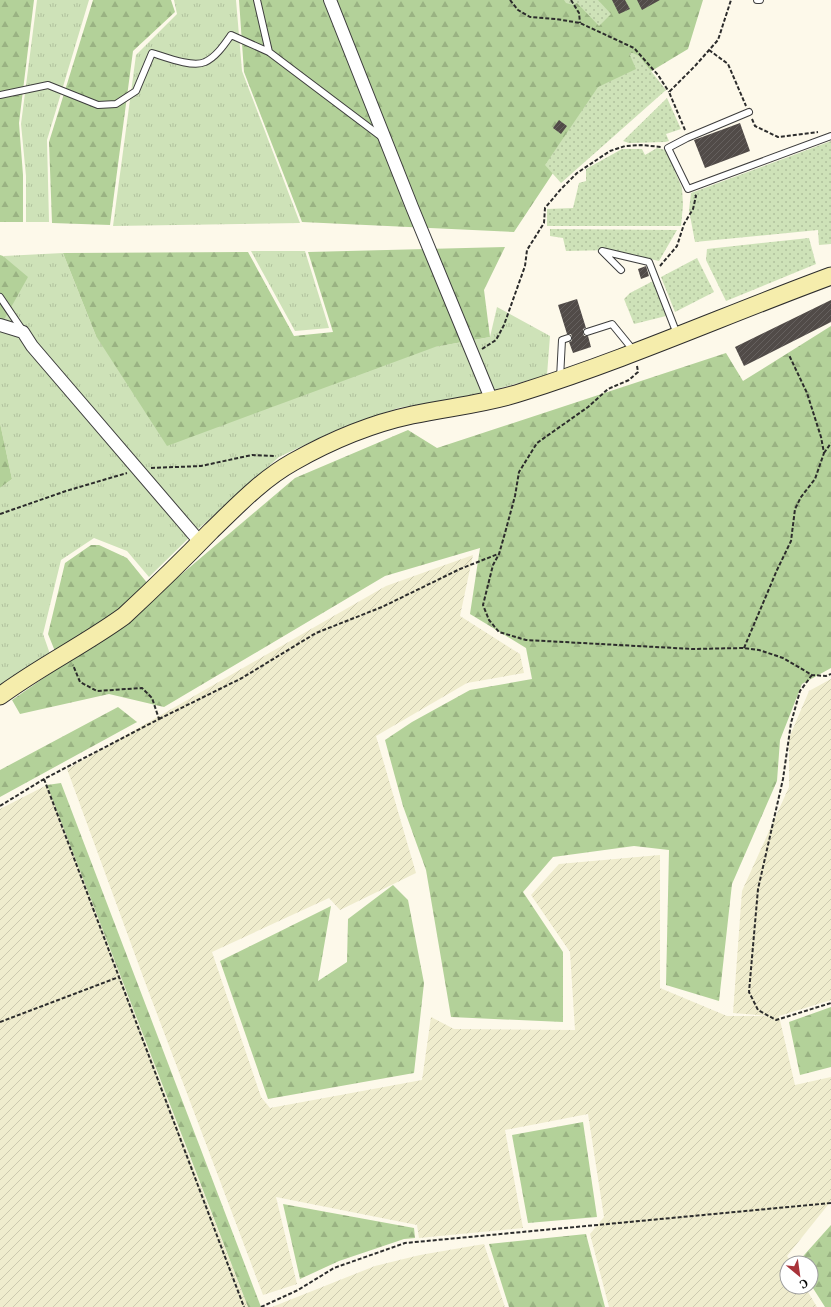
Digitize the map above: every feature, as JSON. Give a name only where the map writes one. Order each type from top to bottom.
[{"type":"street","points":[[330,0],[492,401]]},
{"type":"street","points":[[0,696],[124,616],[238,504],[272,476],[291,463],[321,447],[381,423],[411,415],[492,401],[559,380],[636,353],[831,276]]},
{"type":"street","points":[[0,325],[23,332],[32,346],[200,542]]},
{"type":"lane","points":[[257,0],[269,52]]},
{"type":"lane","points":[[0,95],[48,85],[98,105],[116,104],[136,91],[152,53],[186,63],[204,63],[216,54],[231,35],[269,52],[386,140]]},
{"type":"lane","points":[[749,112],[687,138],[668,148],[688,189],[831,136]]},
{"type":"lane","points":[[621,270],[602,251],[649,262],[677,336]]},
{"type":"lane","points":[[0,297],[23,332]]},
{"type":"lane","points":[[587,332],[612,324],[636,353]]},
{"type":"lane","points":[[559,380],[562,340],[568,338]]},
{"type":"path","points":[[510,0],[518,10],[530,17],[580,23],[634,48],[658,75],[669,92],[687,138]]},
{"type":"path","points":[[571,0],[580,13],[580,23]]},
{"type":"path","points":[[669,92],[718,40],[731,0]]},
{"type":"path","points":[[709,50],[728,64],[755,126],[778,137],[811,132],[824,132]]},
{"type":"path","points":[[472,353],[484,348],[496,340],[504,325],[525,266],[527,250],[544,223],[545,208],[561,189],[577,173],[610,151],[625,146],[641,145],[668,148]]},
{"type":"path","points":[[653,273],[677,246],[684,224],[693,209],[696,196],[688,189]]},
{"type":"path","points":[[636,353],[638,372],[630,380],[608,389],[588,407],[537,443],[519,472],[515,496],[499,554],[493,565],[483,605],[489,620],[499,632],[526,640],[693,649],[744,648],[759,650],[783,658],[812,675],[826,676],[831,674]]},
{"type":"path","points":[[790,355],[807,393],[821,437],[824,453]]},
{"type":"path","points":[[744,648],[776,570],[791,541],[795,509],[815,479],[824,453],[831,443]]},
{"type":"path","points":[[0,806],[44,779],[242,678],[316,633],[382,607],[460,569],[499,554]]},
{"type":"path","points":[[68,652],[80,682],[97,691],[142,688],[152,698],[159,719]]},
{"type":"path","points":[[812,675],[800,691],[791,723],[783,779],[758,889],[749,992],[758,1010],[776,1020],[831,1003]]},
{"type":"path","points":[[44,779],[244,1307]]},
{"type":"path","points":[[0,1022],[119,977]]},
{"type":"path","points":[[261,1307],[298,1290],[334,1268],[405,1244],[831,1203]]},
{"type":"shaded area","points":[[473,555],[460,616],[520,654],[524,673],[467,683],[376,736],[416,873],[340,910],[329,898],[212,952],[261,1097],[270,1108],[422,1080],[431,1017],[454,1029],[575,1030],[570,952],[531,895],[559,864],[660,855],[660,988],[727,1016],[771,1016],[733,1013],[742,891],[789,787],[789,738],[809,691],[831,679],[831,1000],[779,1016],[795,1085],[831,1077],[831,1201],[788,1255],[779,1255],[779,1295],[810,1295],[817,1307],[609,1307],[590,1234],[604,1217],[588,1114],[505,1130],[523,1228],[419,1238],[417,1225],[276,1197],[297,1284],[263,1295],[145,982],[67,769],[386,586]]},
{"type":"shaded area","points":[[47,785],[248,1307],[0,1307],[0,809]]},
{"type":"shaded area","points":[[484,1244],[505,1307],[272,1307],[375,1266],[420,1255]]},
{"type":"green space","points":[[0,0],[34,0],[19,123],[23,175],[23,222],[0,222]]},
{"type":"green space","points":[[37,0],[89,0],[47,140],[49,222],[26,222],[26,176],[21,124]]},
{"type":"green space","points":[[93,0],[171,0],[175,12],[133,51],[110,225],[52,223],[49,142]]},
{"type":"green space","points":[[174,0],[236,0],[242,71],[300,223],[113,226],[136,55],[177,14]]},
{"type":"green space","points":[[239,0],[703,0],[688,49],[600,102],[514,232],[302,222],[244,72]]},
{"type":"green space","points":[[564,0],[598,0],[611,14],[599,26],[577,3],[573,5],[566,3]]},
{"type":"green space","points":[[629,53],[639,56],[666,90],[561,183],[545,165],[598,87],[636,69]]},
{"type":"green space","points":[[667,98],[681,129],[666,134],[669,141],[629,143],[623,141]]},
{"type":"green space","points":[[831,141],[831,244],[819,245],[818,230],[695,242],[689,210],[691,193]]},
{"type":"green space","points":[[657,148],[666,150],[682,188],[683,205],[681,226],[547,226],[547,209],[573,208],[579,183],[586,181],[586,169],[622,149],[642,149],[645,155]]},
{"type":"green space","points":[[550,229],[677,230],[659,261],[611,250],[566,251],[563,238],[550,236]]},
{"type":"green space","points":[[809,238],[816,264],[726,301],[706,260],[707,249]]},
{"type":"green space","points":[[505,247],[484,290],[490,337],[435,347],[167,446],[96,336],[63,253],[248,252],[294,336],[333,332],[308,252]]},
{"type":"green space","points":[[251,251],[305,251],[329,328],[295,331]]},
{"type":"green space","points":[[63,253],[96,336],[435,347],[490,337],[497,307],[550,336],[547,375],[479,394],[398,408],[334,431],[279,457],[195,532],[149,577],[127,551],[94,538],[61,560],[43,634],[50,654],[0,688],[0,488],[12,479],[0,423],[0,327],[4,256]]},
{"type":"green space","points":[[0,255],[28,277],[0,327]]},
{"type":"green space","points":[[697,258],[714,292],[675,312],[661,277]]},
{"type":"green space","points":[[653,281],[666,316],[634,324],[624,299],[630,293]]},
{"type":"green space","points":[[831,326],[831,668],[802,684],[780,740],[777,781],[732,884],[719,1001],[666,985],[669,850],[634,846],[553,857],[523,892],[563,952],[563,1022],[451,1017],[426,870],[403,806],[385,740],[412,722],[470,690],[532,679],[526,648],[470,614],[480,548],[385,576],[164,707],[109,694],[20,714],[12,700],[61,666],[48,634],[65,563],[91,545],[99,545],[127,558],[157,595],[295,478],[408,430],[437,448],[726,353],[743,381]]},
{"type":"green space","points":[[0,423],[12,479],[0,488]]},
{"type":"green space","points":[[118,707],[137,722],[0,797],[0,770]]},
{"type":"green space","points":[[61,783],[261,1307],[248,1307],[47,785]]},
{"type":"green space","points":[[393,885],[408,900],[424,983],[414,1073],[268,1099],[220,961],[331,906],[318,981],[347,962],[348,919]]},
{"type":"green space","points":[[831,1007],[831,1067],[800,1075],[789,1022]]},
{"type":"green space","points":[[583,1122],[597,1217],[528,1223],[512,1135]]},
{"type":"green space","points":[[283,1204],[414,1228],[415,1238],[404,1239],[339,1261],[300,1279]]},
{"type":"green space","points":[[831,1225],[831,1307],[825,1307],[817,1295],[819,1295],[819,1255],[804,1255]]},
{"type":"green space","points":[[586,1234],[605,1307],[509,1307],[489,1244]]},
{"type":"building","points":[[612,0],[625,0],[630,9],[619,14]]},
{"type":"building","points":[[637,0],[660,0],[642,10]]},
{"type":"building","points":[[559,120],[567,126],[561,134],[553,128]]},
{"type":"building","points":[[740,123],[750,151],[705,168],[694,140]]},
{"type":"building","points":[[646,266],[649,276],[641,279],[638,269]]},
{"type":"building","points":[[577,299],[586,328],[583,329],[583,333],[584,336],[588,336],[591,347],[573,353],[569,342],[572,341],[572,337],[571,334],[567,334],[558,305]]},
{"type":"building","points":[[831,300],[831,322],[744,366],[735,347]]}]
